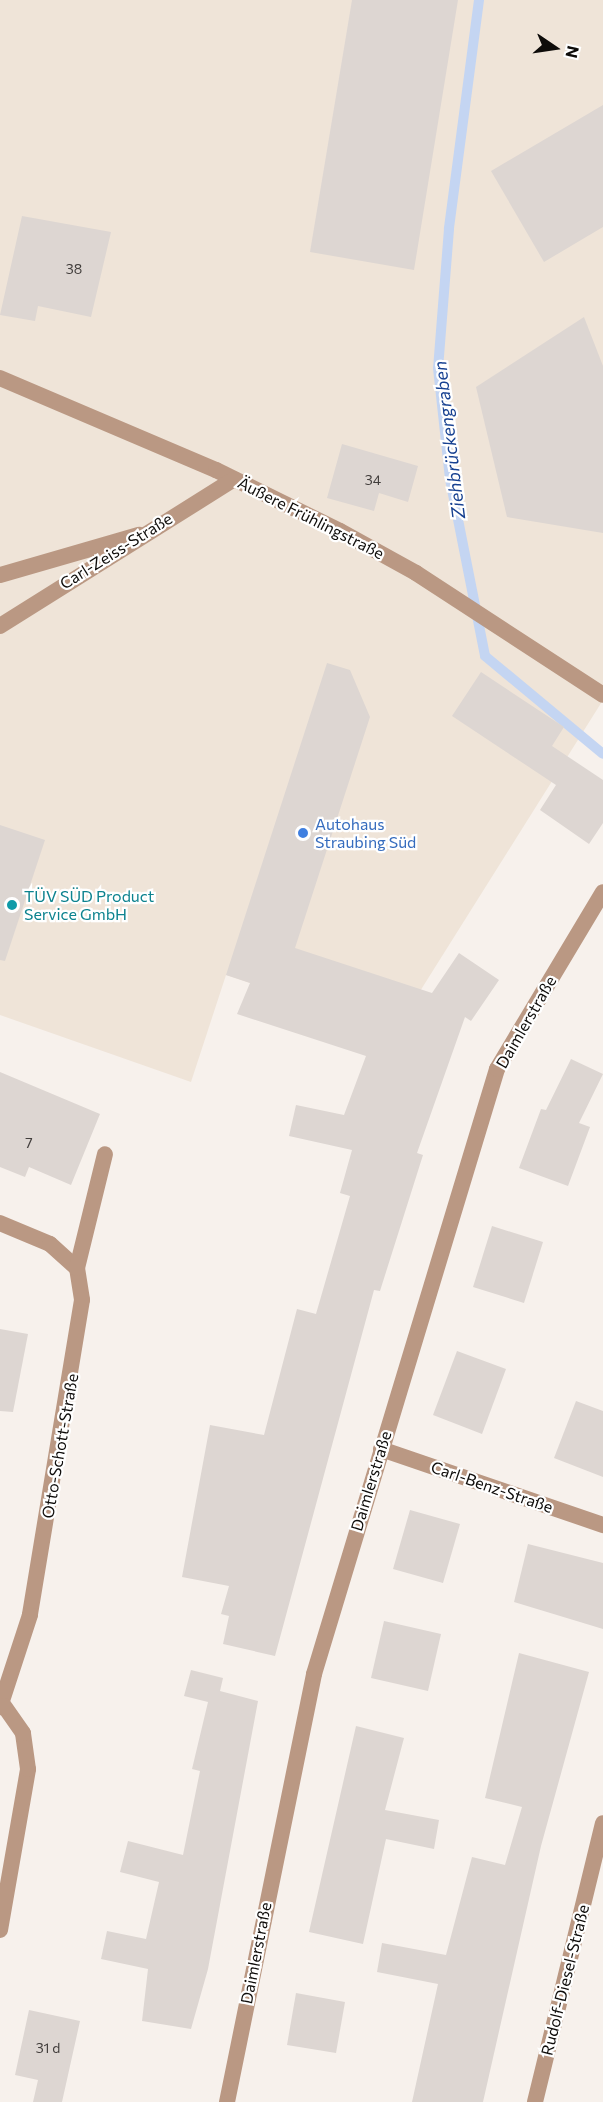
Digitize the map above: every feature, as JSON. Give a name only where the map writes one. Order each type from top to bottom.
[{"type":"street","name":"Äußere Frühlingstraße","points":[[0,378],[234,479],[438,588],[500,625],[603,695]]},
{"type":"street","name":"Carl-Zeiss-Straße","points":[[0,626],[139,535],[234,479]]},
{"type":"street","points":[[0,575],[139,535]]},
{"type":"street","name":"Daimlerstraße","points":[[227,2102],[314,1674],[497,1069],[603,892]]},
{"type":"street","points":[[0,1223],[50,1244],[77,1268],[105,1154]]},
{"type":"street","name":"Otto-Schott-Straße","points":[[2,1707],[30,1615],[75,1362],[82,1300],[77,1268]]},
{"type":"street","name":"Carl-Benz-Straße","points":[[381,1449],[603,1524]]},
{"type":"street","points":[[0,1930],[28,1769],[23,1733],[2,1707]]},
{"type":"street","name":"Rudolf-Diesel-Straße","points":[[535,2102],[603,1823]]},
{"type":"shaded area","points":[[0,0],[603,0],[603,700],[395,1031],[226,975],[191,1082],[0,1015]]},
{"type":"building","points":[[352,0],[458,0],[414,270],[310,252]]},
{"type":"building","points":[[603,105],[603,227],[544,262],[491,171]]},
{"type":"building","points":[[22,216],[111,232],[91,317],[38,306],[35,321],[0,315]]},
{"type":"building","points":[[584,317],[603,366],[603,533],[507,517],[476,387]]},
{"type":"building","points":[[342,444],[418,466],[408,502],[379,493],[374,511],[327,498]]},
{"type":"building","points":[[327,663],[350,670],[370,717],[295,948],[432,993],[459,953],[499,980],[471,1021],[465,1017],[417,1153],[423,1155],[380,1291],[374,1290],[275,1656],[223,1644],[229,1616],[221,1614],[229,1586],[182,1577],[210,1425],[264,1435],[297,1309],[316,1314],[350,1196],[340,1193],[352,1150],[289,1136],[296,1105],[344,1115],[366,1056],[237,1014],[250,983],[226,975]]},
{"type":"building","points":[[481,672],[564,727],[552,746],[603,780],[603,823],[589,844],[540,810],[556,785],[452,716]]},
{"type":"building","name":"TÜV SÜD Product Service GmbH","points":[[0,825],[45,840],[5,961],[0,960]]},
{"type":"building","points":[[571,1059],[603,1074],[579,1123],[590,1127],[568,1186],[519,1168],[541,1109],[546,1110]]},
{"type":"building","points":[[0,1072],[100,1114],[71,1185],[29,1167],[25,1177],[0,1167]]},
{"type":"building","points":[[492,1226],[543,1242],[524,1303],[473,1287]]},
{"type":"building","points":[[0,1329],[28,1334],[13,1412],[0,1411]]},
{"type":"building","points":[[457,1351],[506,1369],[482,1434],[433,1415]]},
{"type":"building","points":[[576,1401],[603,1411],[603,1477],[554,1458]]},
{"type":"building","points":[[410,1510],[460,1524],[443,1583],[393,1569]]},
{"type":"building","points":[[528,1544],[603,1563],[603,1629],[514,1602]]},
{"type":"building","points":[[384,1621],[441,1634],[428,1691],[371,1678]]},
{"type":"building","points":[[519,1653],[589,1672],[541,1846],[483,2102],[412,2102],[438,1984],[377,1972],[382,1943],[446,1955],[472,1857],[505,1865],[522,1807],[485,1798]]},
{"type":"building","points":[[191,1670],[223,1678],[220,1691],[258,1701],[208,1969],[191,2029],[142,2021],[148,1969],[101,1959],[107,1931],[146,1939],[159,1882],[120,1872],[128,1841],[183,1855],[200,1771],[192,1769],[208,1702],[184,1696]]},
{"type":"building","points":[[356,1726],[404,1738],[385,1810],[439,1820],[434,1849],[386,1839],[363,1944],[309,1932]]},
{"type":"building","points":[[296,1993],[345,2002],[336,2053],[287,2045]]},
{"type":"building","points":[[29,2010],[80,2021],[62,2102],[33,2102],[38,2080],[15,2075]]},
{"type":"waterway","name":"Ziehbrückengraben","points":[[479,0],[449,229],[438,368],[450,479],[485,656],[603,754]]},
{"type":"place","name":"Autohaus Straubing Süd","points":[[303,833]]},
{"type":"place","name":"TÜV SÜD Product Service GmbH","points":[[12,905]]}]
